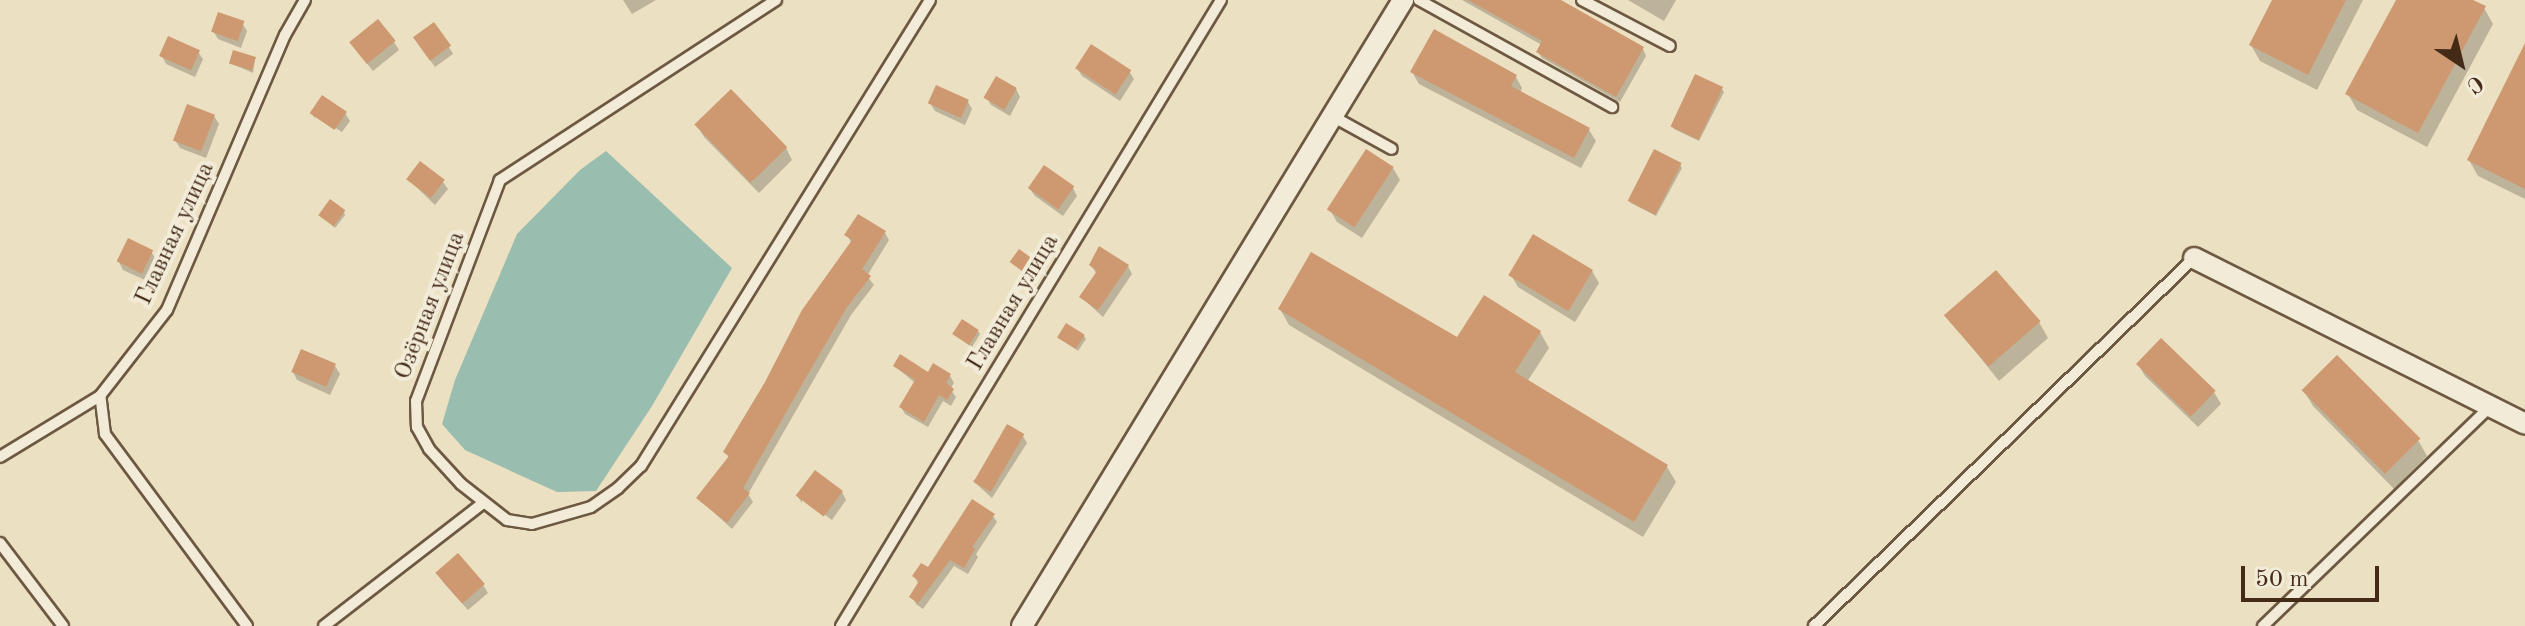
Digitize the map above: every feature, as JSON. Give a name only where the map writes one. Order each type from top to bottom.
[{"type":"street","points":[[1022,626],[1403,0]]},
{"type":"street","points":[[2194,258],[2525,424]]},
{"type":"lane","name":"Главная улица","points":[[100,396],[167,310],[285,35],[305,0]]},
{"type":"lane","name":"Озёрная улица","points":[[776,0],[500,180],[416,401],[417,427],[429,449],[483,503],[507,520],[532,524],[591,507],[618,488],[641,466],[930,0]]},
{"type":"lane","name":"Главная улица","points":[[841,626],[1221,0]]},
{"type":"lane","points":[[1419,0],[1612,107]]},
{"type":"lane","points":[[1582,0],[1670,46]]},
{"type":"lane","points":[[1332,116],[1392,149]]},
{"type":"lane","points":[[1814,626],[2194,258]]},
{"type":"lane","points":[[0,457],[100,396],[105,434],[247,626]]},
{"type":"lane","points":[[2263,626],[2490,407]]},
{"type":"lane","points":[[324,626],[483,503]]},
{"type":"lane","points":[[0,543],[63,626]]},
{"type":"shaded area","points":[[606,151],[732,268],[652,406],[596,491],[557,492],[465,450],[442,424],[455,380],[517,234],[580,170]]},
{"type":"building","points":[[1468,0],[1561,0],[1644,47],[1616,97],[1536,52],[1542,41]]},
{"type":"building","points":[[2272,0],[2346,0],[2308,75],[2249,45]]},
{"type":"building","points":[[2396,0],[2473,0],[2486,6],[2418,133],[2345,94]]},
{"type":"building","points":[[218,12],[244,21],[238,41],[211,32]]},
{"type":"building","points":[[378,19],[396,41],[367,64],[349,42]]},
{"type":"building","points":[[434,22],[451,45],[430,61],[413,37]]},
{"type":"building","points":[[1434,29],[1517,75],[1511,86],[1590,128],[1574,158],[1410,72]]},
{"type":"building","points":[[168,36],[200,50],[191,70],[159,56]]},
{"type":"building","points":[[2525,43],[2525,189],[2467,160]]},
{"type":"building","points":[[1091,44],[1131,70],[1115,94],[1075,68]]},
{"type":"building","points":[[233,50],[256,57],[252,70],[229,63]]},
{"type":"building","points":[[1695,74],[1723,87],[1699,140],[1670,127]]},
{"type":"building","points":[[996,76],[1017,88],[1004,110],[984,98]]},
{"type":"building","points":[[936,85],[969,100],[961,118],[928,103]]},
{"type":"building","points":[[731,89],[787,147],[751,183],[694,124]]},
{"type":"building","points":[[322,95],[347,112],[335,130],[310,113]]},
{"type":"building","points":[[187,104],[215,115],[201,151],[173,140]]},
{"type":"building","points":[[1366,149],[1394,167],[1354,227],[1327,209]]},
{"type":"building","points":[[1654,149],[1682,163],[1655,215],[1628,201]]},
{"type":"building","points":[[420,161],[445,180],[431,198],[406,179]]},
{"type":"building","points":[[1044,165],[1074,186],[1058,209],[1028,188]]},
{"type":"building","points":[[330,199],[345,210],[334,226],[318,215]]},
{"type":"building","points":[[858,214],[886,231],[862,269],[871,276],[847,307],[805,379],[743,488],[750,493],[727,523],[696,498],[729,456],[723,452],[765,382],[802,310],[852,240],[844,235]]},
{"type":"building","points":[[1533,234],[1593,270],[1568,311],[1508,275]]},
{"type":"building","points":[[128,238],[153,250],[142,274],[117,261]]},
{"type":"building","points":[[1099,246],[1129,265],[1098,310],[1079,297],[1097,271],[1089,265]]},
{"type":"building","points":[[1019,249],[1033,259],[1023,272],[1010,262]]},
{"type":"building","points":[[1311,252],[1457,337],[1484,295],[1541,331],[1515,372],[1668,465],[1634,522],[1278,309]]},
{"type":"building","points":[[1996,270],[2041,321],[1989,367],[1944,315]]},
{"type":"building","points":[[962,319],[979,330],[969,345],[952,334]]},
{"type":"building","points":[[1066,323],[1085,335],[1076,349],[1057,337]]},
{"type":"building","points":[[2161,338],[2216,391],[2191,417],[2136,364]]},
{"type":"building","points":[[301,349],[336,364],[326,387],[291,372]]},
{"type":"building","points":[[900,354],[928,372],[933,363],[951,374],[946,383],[954,389],[947,400],[939,395],[924,422],[899,407],[915,380],[893,366]]},
{"type":"building","points":[[2337,355],[2420,438],[2385,474],[2302,390]]},
{"type":"building","points":[[1007,424],[1024,434],[991,492],[974,482]]},
{"type":"building","points":[[815,470],[843,491],[824,517],[796,496]]},
{"type":"building","points":[[972,499],[995,514],[972,547],[975,549],[964,568],[950,560],[918,603],[909,597],[919,581],[912,576],[921,563],[928,567]]},
{"type":"building","points":[[458,553],[485,584],[462,604],[435,573]]}]
